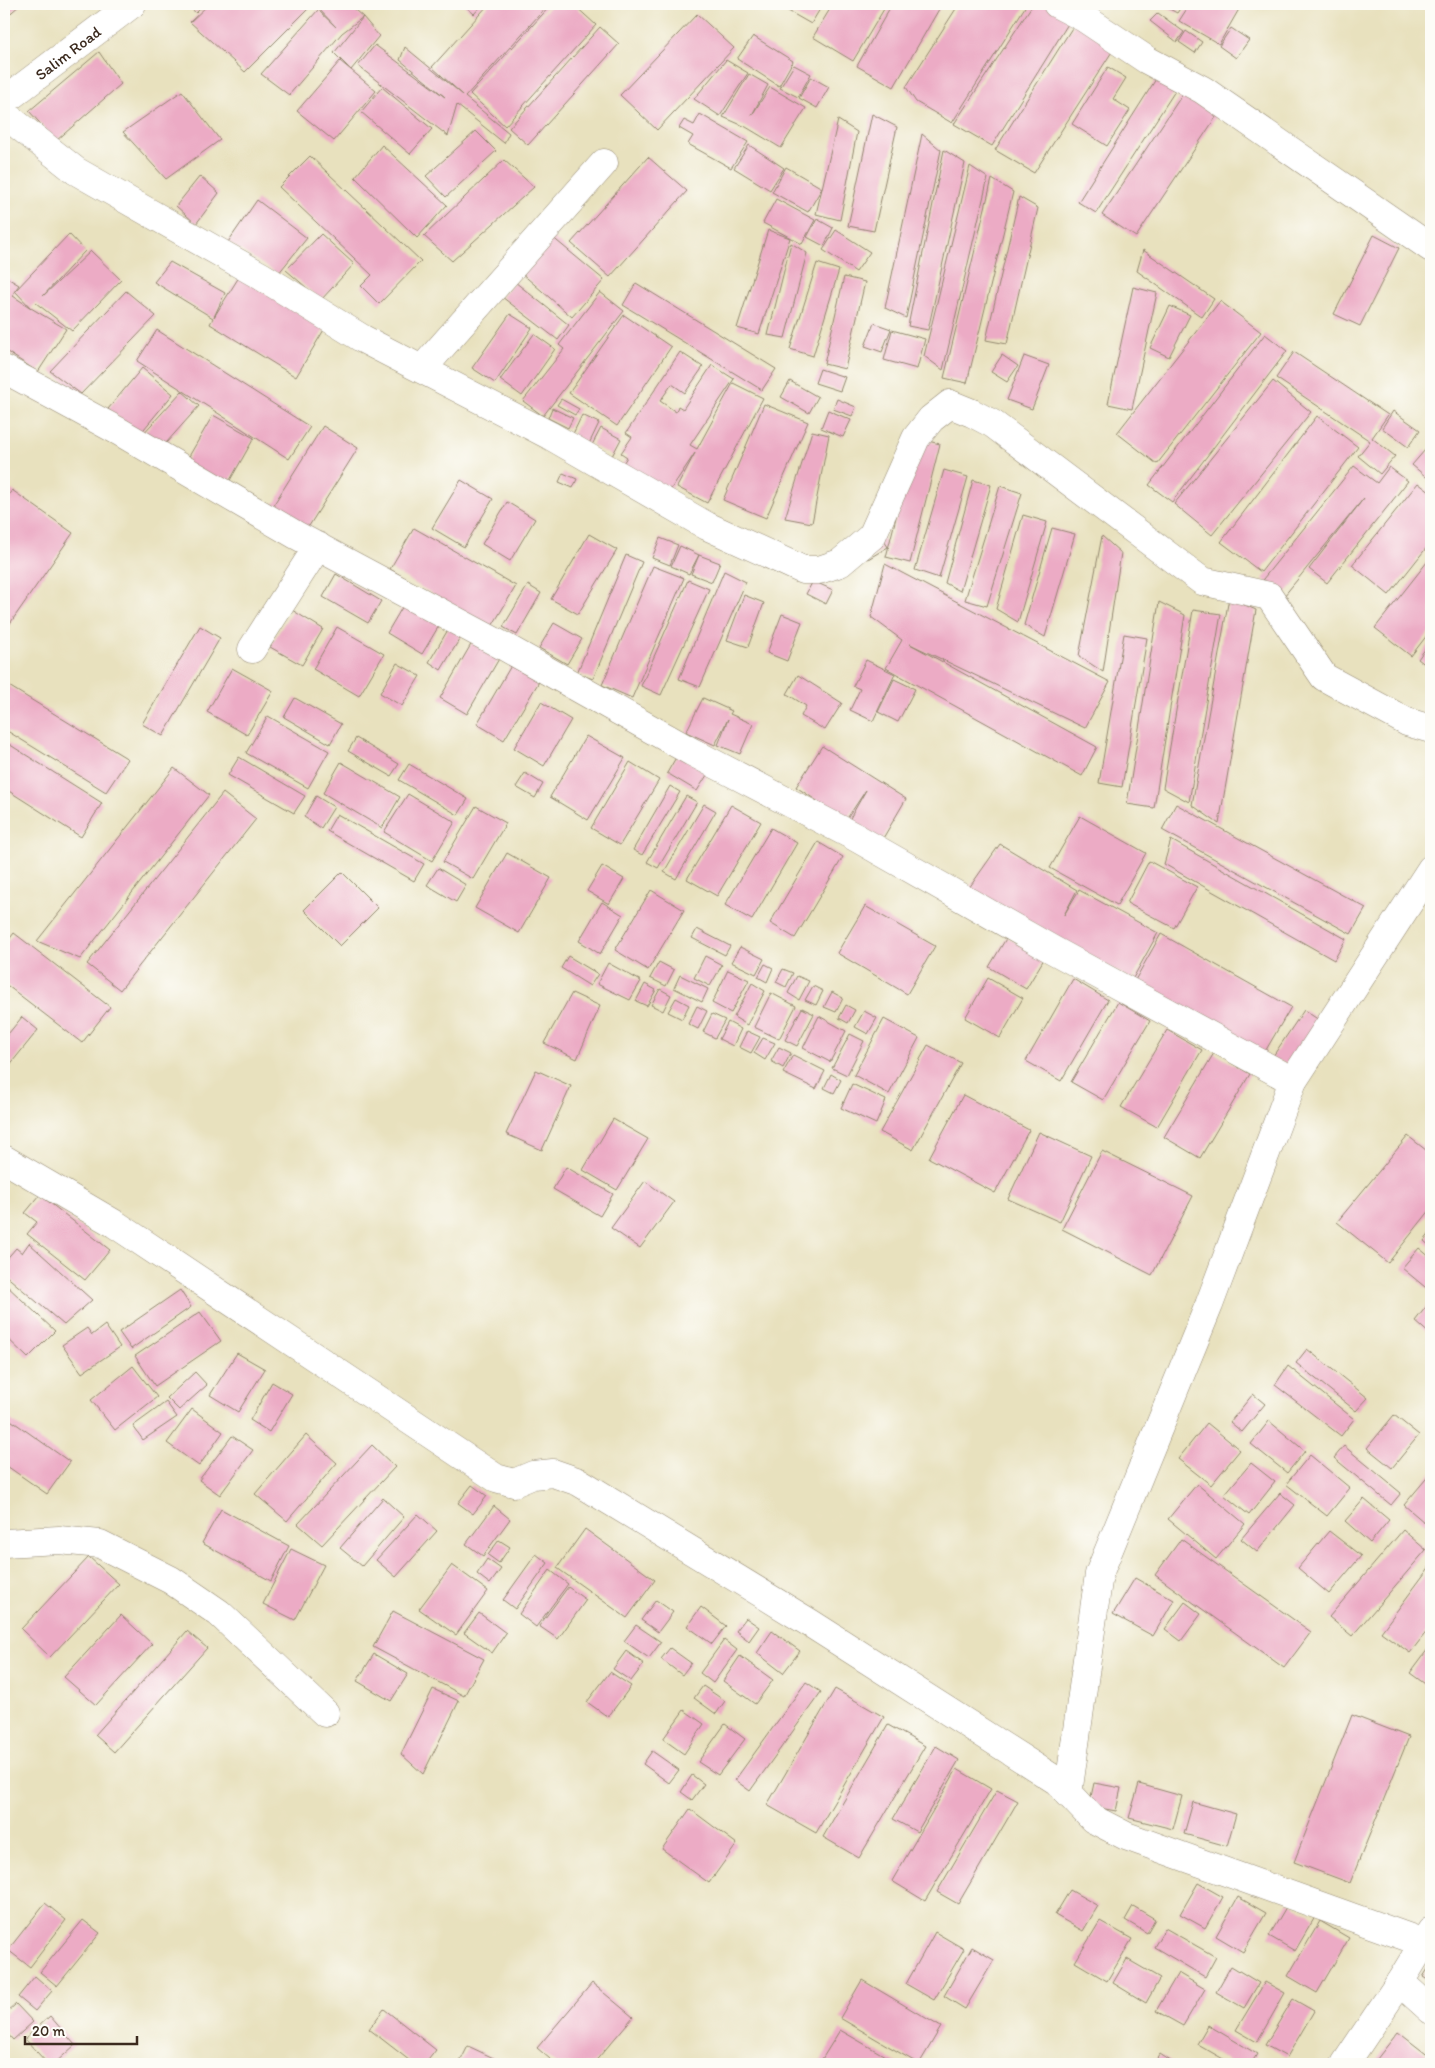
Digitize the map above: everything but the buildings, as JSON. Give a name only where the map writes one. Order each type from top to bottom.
[{"type":"street","name":"Salim Road","points":[[4,101],[132,4]]},
{"type":"street","points":[[1057,4],[1084,18],[1147,60],[1203,90],[1431,248]]},
{"type":"street","points":[[4,114],[76,171],[261,276],[363,339],[549,435],[707,526],[803,570],[818,570],[840,563],[872,536],[916,438],[932,419],[950,404],[972,412],[993,424],[1202,581],[1268,596],[1324,677],[1407,722],[1431,729]]},
{"type":"street","points":[[422,369],[604,163]]},
{"type":"street","points":[[4,369],[120,432],[318,546],[505,647],[692,752],[855,837],[1053,950],[1292,1081]]},
{"type":"street","points":[[252,649],[318,546]]},
{"type":"street","points":[[1068,1794],[1099,1574],[1209,1305],[1292,1081],[1431,869]]},
{"type":"street","points":[[4,1159],[115,1224],[496,1478],[514,1483],[533,1475],[553,1473],[579,1482],[810,1623],[1057,1781],[1093,1819],[1126,1836],[1428,1937],[1345,2064]]},
{"type":"street","points":[[4,1543],[58,1540],[100,1544],[171,1580],[218,1612],[325,1713]]},
{"type":"street","points":[[1400,1982],[1431,2010]]}]
